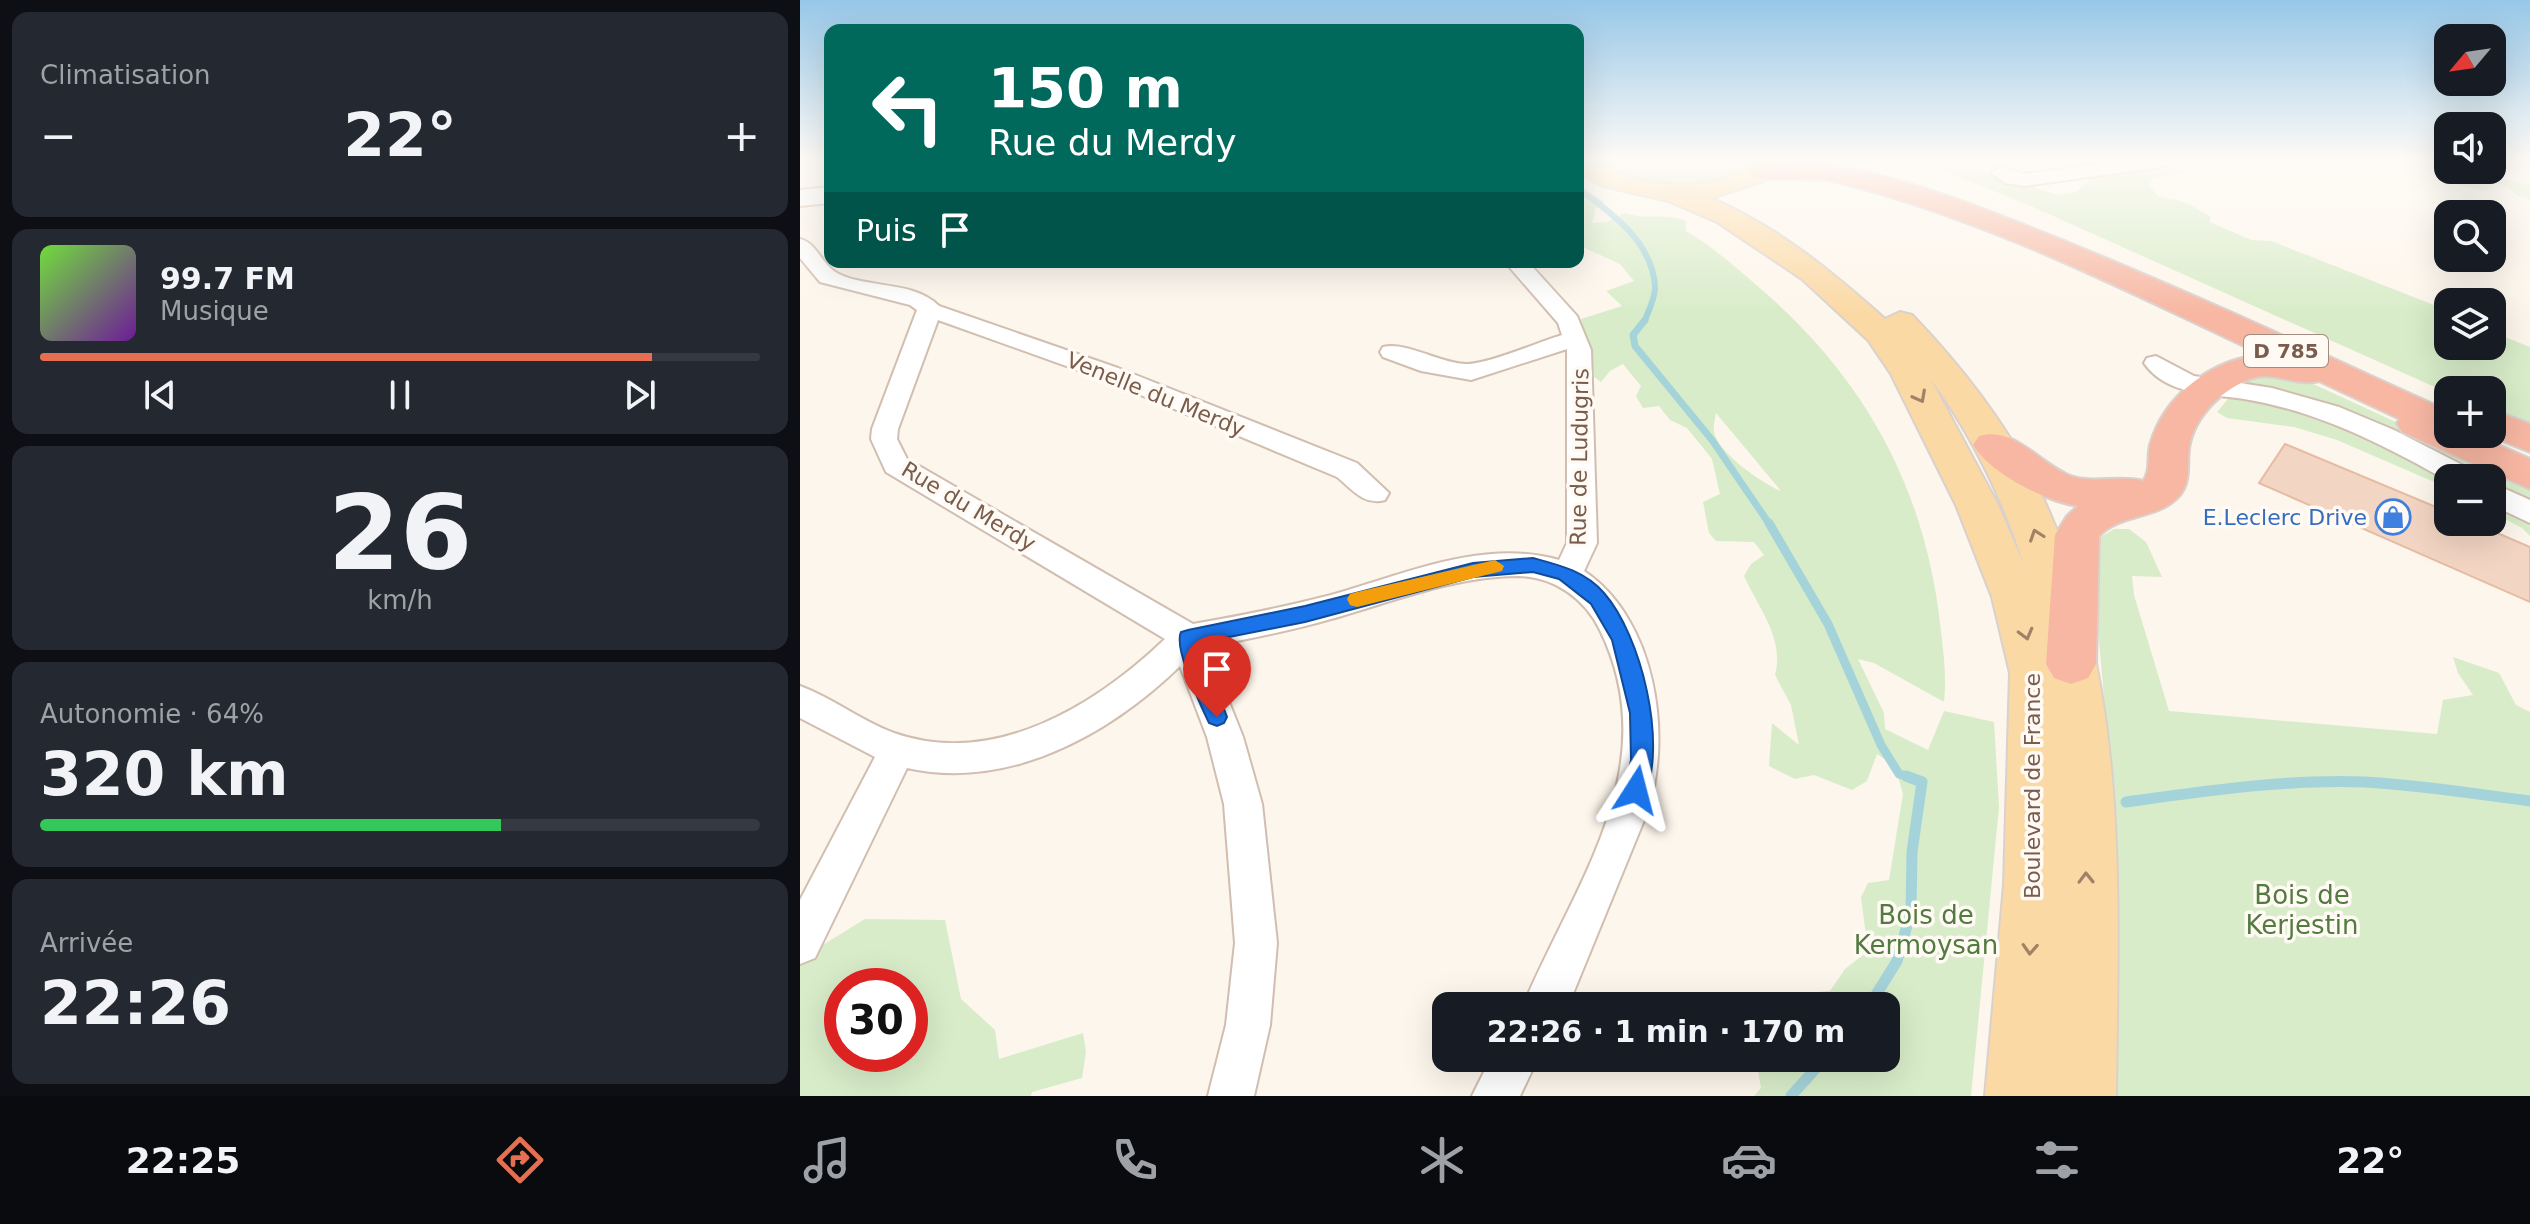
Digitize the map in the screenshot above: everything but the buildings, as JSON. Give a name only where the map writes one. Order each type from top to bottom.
[{"type":"highway","name":"D 785","points":[[1965,211],[2124,277],[2434,420]]},
{"type":"highway","name":"D 785","points":[[2007,211],[2184,283]]},
{"type":"highway","name":"D 785","points":[[2021,211],[2434,396]]},
{"type":"highway","points":[[2124,277],[2224,344],[2230,353],[2218,382]]},
{"type":"highway","points":[[2071,664],[2077,535],[2090,517],[2127,506],[2158,491],[2167,483],[2170,443],[2176,430],[2189,408],[2218,382],[2258,366],[2286,367],[2530,475]]},
{"type":"highway","points":[[2506,428],[2530,439]]},
{"type":"highway","points":[[1993,445],[2042,481],[2065,492],[2098,495],[2158,491]]},
{"type":"highway","points":[[2497,448],[2530,463]]},
{"type":"main road","name":"Boulevard de France","points":[[1716,211],[1774,244],[1821,279],[1881,333],[1900,360],[1942,435],[1977,505],[2015,597],[2035,673],[2033,885],[2019,1096]]},
{"type":"main road","name":"Boulevard de France","points":[[1751,211],[1846,274],[1911,333],[1961,396],[1993,445],[2028,513],[2051,583],[2071,664],[2083,780],[2086,879],[2082,1096]]},
{"type":"street","points":[[800,245],[812,278],[918,300],[925,303],[929,312]]},
{"type":"street","name":"Rue de Ludugris","points":[[1522,268],[1558,306],[1576,338],[1582,370],[1582,543],[1577,559],[1565,574]]},
{"type":"street","name":"Venelle du Merdy","points":[[929,312],[944,313],[1109,373],[1347,470],[1375,493]]},
{"type":"street","name":"Rue du Merdy","points":[[929,312],[885,429],[884,439],[896,465],[1161,618],[1188,638]]},
{"type":"street","points":[[1392,352],[1442,369],[1471,372],[1576,338]]},
{"type":"street","points":[[2156,363],[2182,382],[2218,382],[2344,416],[2439,464]]},
{"type":"street","points":[[2506,500],[2530,513]]},
{"type":"street","points":[[800,701],[898,750],[948,757],[978,756],[1056,737],[1123,698],[1188,638],[1305,614],[1473,570],[1533,565],[1565,574],[1598,599],[1622,639],[1641,713],[1642,760],[1636,790],[1618,840],[1551,992]]},
{"type":"street","points":[[1188,638],[1235,772],[1243,804],[1251,873],[1255,973],[1248,1025],[1231,1096]]},
{"type":"street","points":[[800,943],[898,750]]},
{"type":"street","points":[[1495,1096],[1508,1072]]},
{"type":"green space","name":"Bois de Kermoysan","points":[[1584,211],[1595,211],[1591,223],[1607,222],[1624,213],[1686,221],[1686,231],[1754,283],[1826,354],[1856,393],[1881,434],[1902,478],[1919,523],[1932,572],[1943,653],[1944,702],[1874,663],[1858,659],[1884,713],[1885,729],[1928,750],[1944,711],[1994,722],[1999,807],[1971,1096],[1754,1096],[1761,1088],[1758,1072],[1900,1072],[1900,992],[1818,992],[1830,991],[1845,969],[1868,951],[1861,897],[1868,883],[1889,880],[1903,794],[1895,766],[1877,754],[1867,781],[1852,790],[1814,775],[1795,779],[1769,766],[1772,723],[1799,745],[1791,705],[1775,675],[1777,662],[1773,636],[1744,576],[1751,564],[1764,555],[1754,542],[1716,541],[1709,533],[1703,502],[1720,494],[1712,459],[1687,428],[1670,420],[1659,406],[1643,408],[1636,396],[1641,386],[1623,364],[1610,371],[1601,382],[1593,376],[1581,319],[1622,306],[1606,291],[1634,281],[1620,264],[1584,248]],"holes":[[[1716,413],[1781,491],[1732,458],[1717,440],[1714,432]]]},
{"type":"green space","points":[[2042,211],[2201,211],[2210,216],[2210,222],[2251,240],[2271,241],[2434,305],[2434,360],[2506,360],[2506,338],[2530,347],[2530,429],[2506,419],[2506,376],[2434,376],[2434,387]]},
{"type":"green space","points":[[2264,374],[2296,376],[2434,440],[2434,448],[2452,448],[2487,464],[2434,464],[2434,482],[2337,440],[2294,427],[2227,418],[2217,412],[2239,386]]},
{"type":"green space","points":[[2506,473],[2530,484],[2530,536],[2506,519]]},
{"type":"green space","name":"Bois de Kerjestin","points":[[2114,529],[2129,529],[2146,542],[2162,577],[2132,576],[2134,595],[2169,711],[2437,734],[2443,700],[2473,695],[2458,673],[2453,657],[2499,673],[2516,705],[2530,712],[2530,1096],[2113,1096],[2111,803],[2092,542]]},
{"type":"green space","points":[[865,919],[945,920],[961,999],[995,1030],[999,1059],[1083,1033],[1086,1052],[1082,1078],[1032,1092],[1031,1096],[800,1096],[800,959]]},
{"type":"waterway","points":[[1608,211],[1638,242],[1652,270],[1655,290],[1645,321]]},
{"type":"waterway","points":[[1645,321],[1633,335],[1635,346],[1712,440],[1770,525]]},
{"type":"waterway","points":[[1769,523],[1828,624],[1881,745],[1899,774],[1908,777]]},
{"type":"waterway","points":[[1878,992],[1897,961],[1911,911],[1912,852],[1922,782],[1908,777]]},
{"type":"waterway","points":[[2126,802],[2305,782],[2407,785],[2530,801]]},
{"type":"waterway","points":[[1791,1096],[1812,1072]]},
{"type":"slow traffic","points":[[1357,599],[1495,566]]},
{"type":"place","name":"E.Leclerc Drive","points":[[2393,517]]},
{"type":"route","points":[[1217,717],[1188,638],[1305,614],[1473,570],[1533,565],[1565,574],[1584,586],[1598,599],[1622,639],[1641,713],[1642,760],[1636,790]]}]
